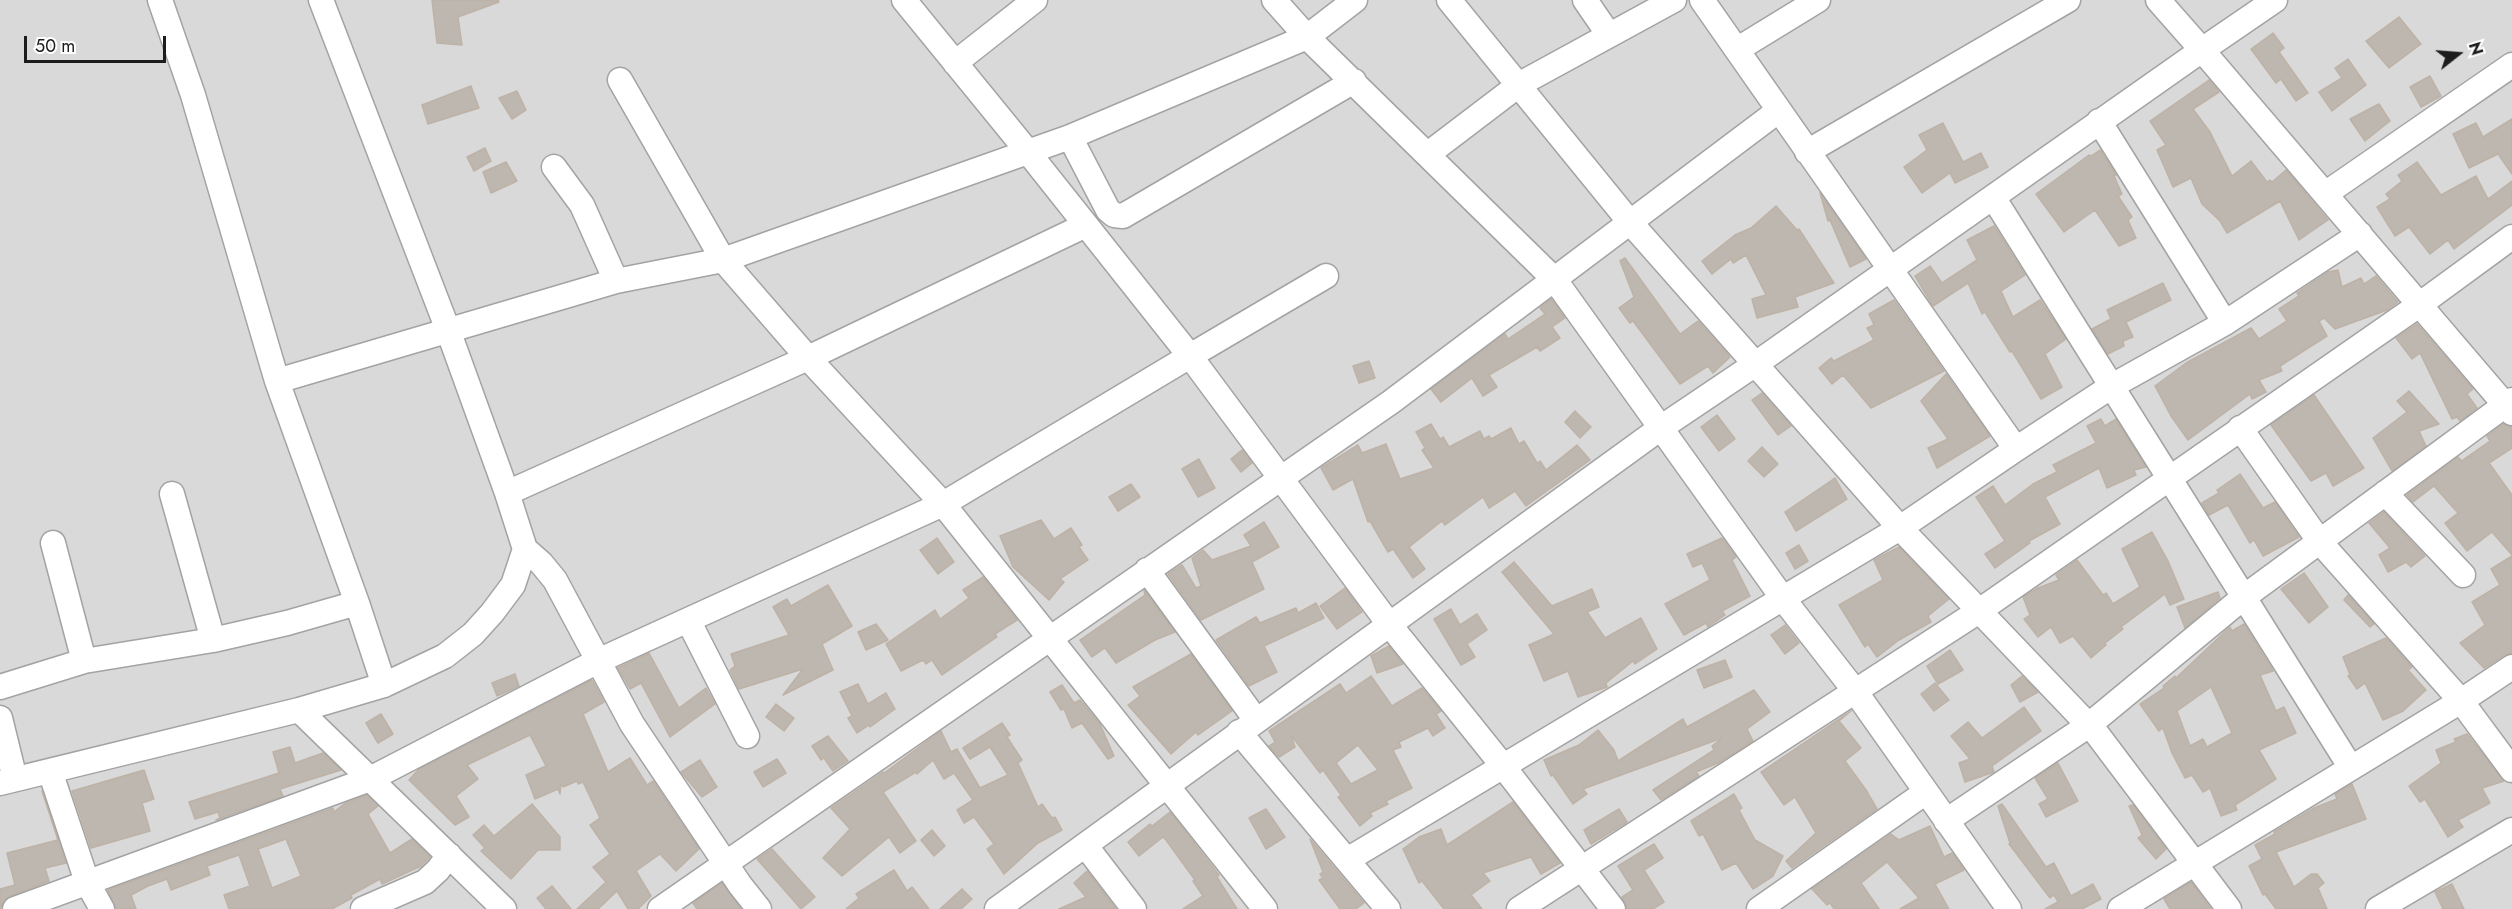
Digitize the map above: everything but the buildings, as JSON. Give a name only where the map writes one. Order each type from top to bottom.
[{"type":"street","points":[[160,0],[193,95],[277,381],[384,685]]},
{"type":"street","points":[[321,0],[448,330],[507,492],[525,549],[555,580],[632,724],[759,909]]},
{"type":"street","points":[[904,0],[1190,356],[1389,624],[1503,766],[1613,909]]},
{"type":"street","points":[[955,63],[1035,0]]},
{"type":"street","points":[[1274,0],[1308,37],[1555,280],[1784,600],[1855,691],[2006,908]]},
{"type":"street","points":[[277,381],[616,281],[723,260],[1070,137],[1308,37],[1355,0]]},
{"type":"street","points":[[1449,0],[1520,84],[1629,221],[1900,528],[2089,725],[2229,909]]},
{"type":"street","points":[[1585,0],[1609,35]]},
{"type":"street","points":[[1428,154],[1520,84],[1674,0]]},
{"type":"street","points":[[1702,0],[2016,449]]},
{"type":"street","points":[[1738,49],[1818,0]]},
{"type":"street","points":[[1807,152],[2068,0]]},
{"type":"street","points":[[1946,820],[2089,725],[2244,597],[2385,493],[2510,406],[2419,305],[2158,0]]},
{"type":"street","points":[[997,909],[1662,427],[2275,0]]},
{"type":"street","points":[[2325,194],[2512,65]]},
{"type":"street","points":[[620,80],[723,260],[808,358],[943,504],[1264,909]]},
{"type":"street","points":[[1070,137],[1108,210],[1114,215],[1124,216],[1354,81]]},
{"type":"street","points":[[660,909],[1392,402],[1555,280],[1629,221],[1778,111]]},
{"type":"street","points":[[2099,122],[2225,323]]},
{"type":"street","points":[[554,167],[582,205],[616,281]]},
{"type":"street","points":[[1993,197],[2350,768]]},
{"type":"street","points":[[507,492],[808,358],[1086,225]]},
{"type":"street","points":[[1347,860],[1784,600],[1900,528],[2112,386],[2225,323],[2360,234]]},
{"type":"street","points":[[1519,909],[1979,611],[2168,477],[2419,305],[2512,237]]},
{"type":"street","points":[[15,909],[370,779],[598,661],[943,504],[1326,276]]},
{"type":"street","points":[[2240,428],[2320,542],[2461,701],[2512,770]]},
{"type":"street","points":[[2385,493],[2463,575]]},
{"type":"street","points":[[172,494],[213,640]]},
{"type":"street","points":[[53,543],[84,661]]},
{"type":"street","points":[[0,718],[8,781],[299,710],[384,685],[445,656],[473,634],[513,585],[525,549]]},
{"type":"street","points":[[1148,570],[1247,726],[1347,860],[1388,909]]},
{"type":"street","points":[[0,687],[84,661],[213,640],[287,623],[357,603]]},
{"type":"street","points":[[688,620],[747,736]]},
{"type":"street","points":[[2120,909],[2461,701],[2512,667]]},
{"type":"street","points":[[299,710],[504,909]]},
{"type":"street","points":[[50,771],[87,882],[102,909]]},
{"type":"street","points":[[1759,909],[1926,792]]},
{"type":"street","points":[[2388,907],[2512,830]]},
{"type":"street","points":[[1085,845],[1134,909]]},
{"type":"street","points":[[363,909],[425,882],[438,870],[448,855]]},
{"type":"shaded area","points":[[0,0],[2512,0],[2512,909],[0,909]]}]
